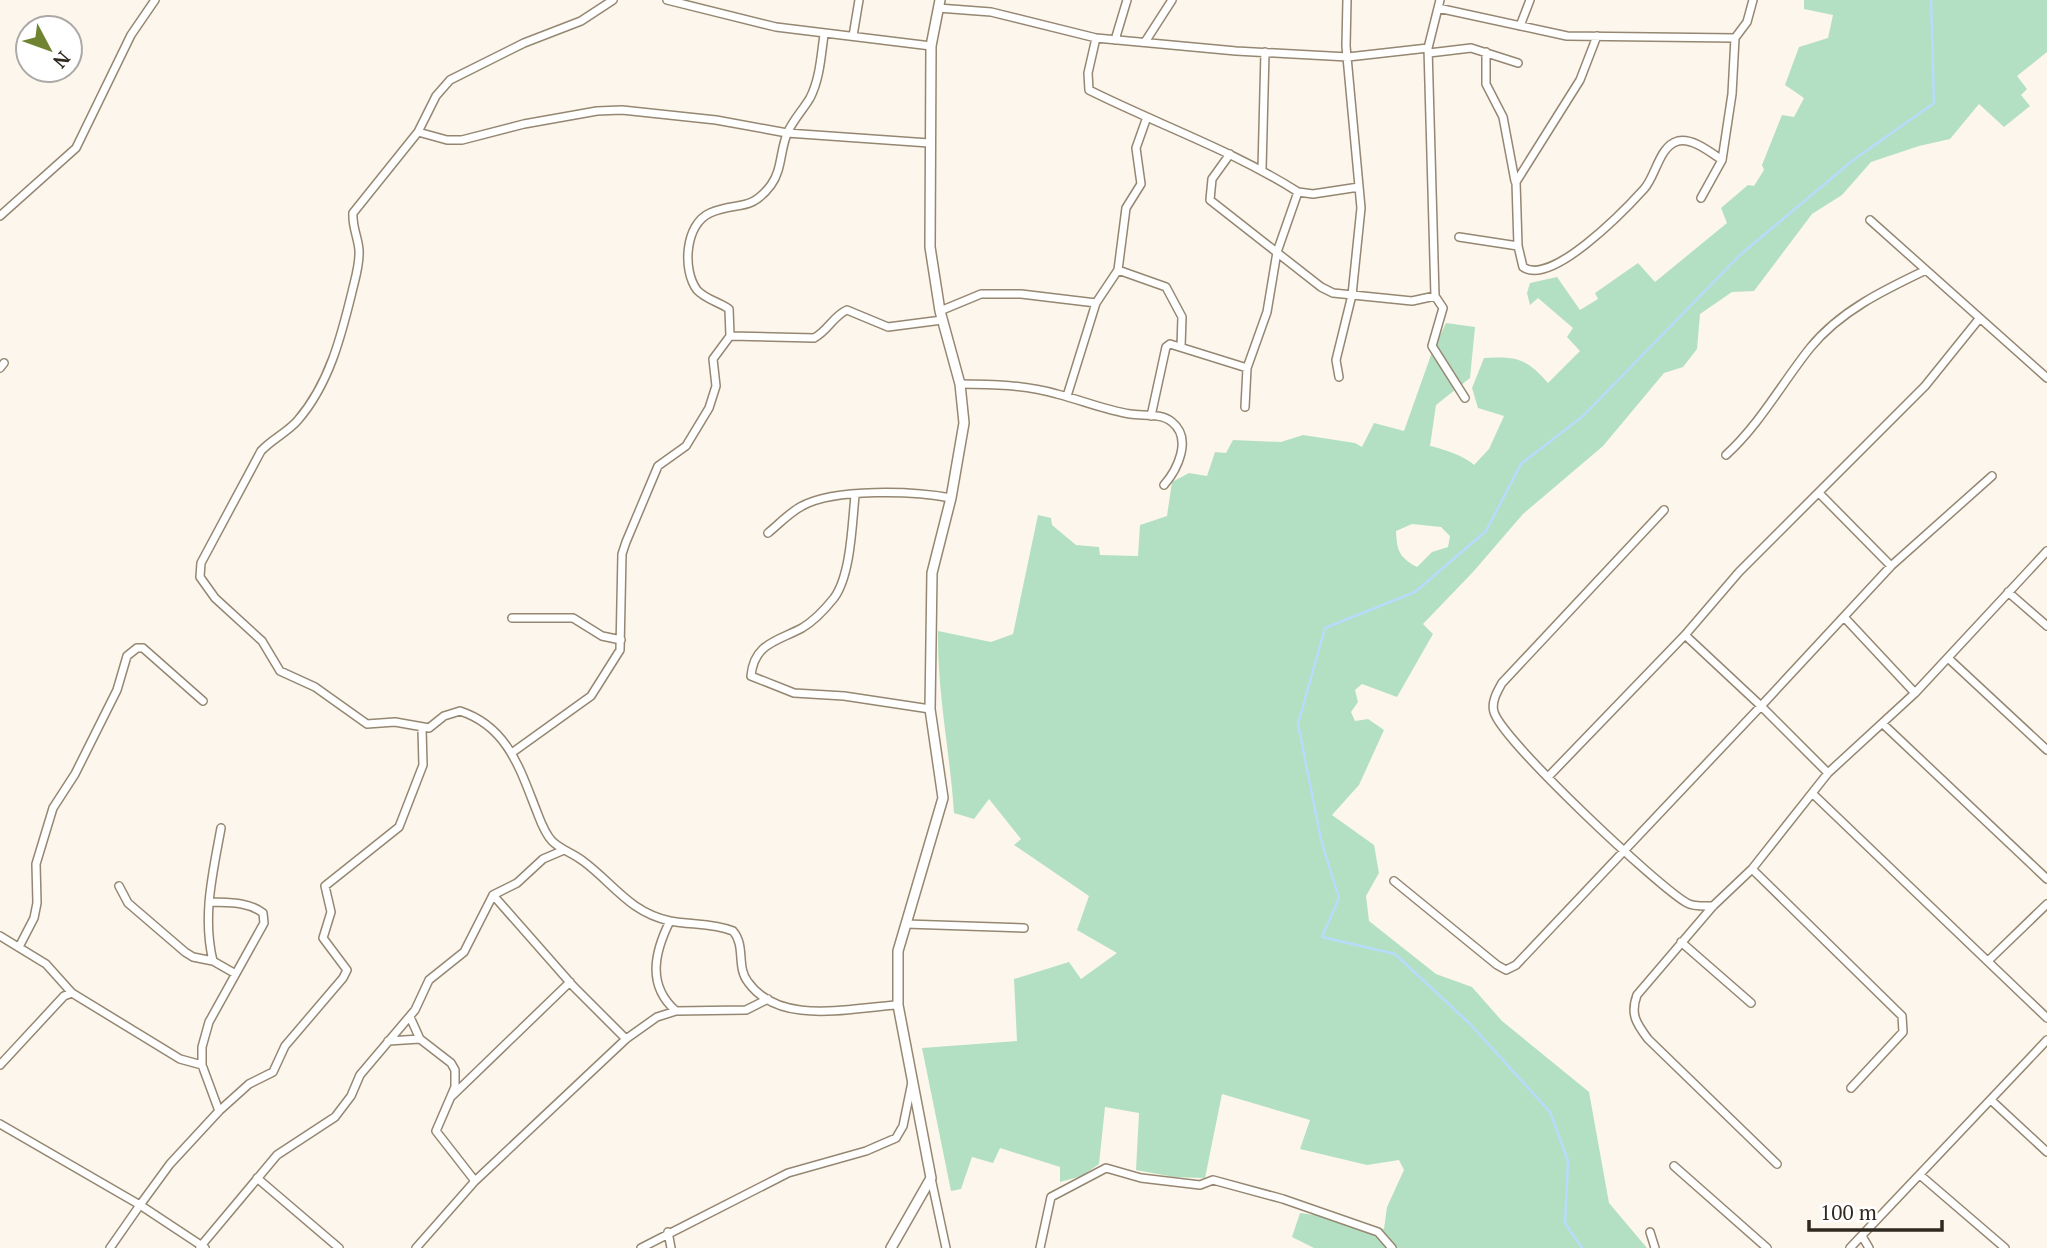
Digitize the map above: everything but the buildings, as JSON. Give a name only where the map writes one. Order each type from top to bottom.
[{"type":"street","points":[[0,216],[76,148],[131,35],[155,0]]},
{"type":"street","points":[[613,0],[581,21],[524,43],[450,80],[436,96],[418,132],[353,213],[352,226],[359,250],[358,267],[340,341],[329,370],[296,423],[273,438],[261,451],[200,570],[200,578],[215,598],[262,641],[280,671],[315,687],[367,724],[395,722],[422,729],[429,728],[451,712],[460,711],[495,730],[513,752],[543,830],[564,850],[585,862],[623,898],[646,912],[670,921],[720,926],[733,931],[738,937],[743,976],[749,985],[768,999],[804,1011],[898,1005]]},
{"type":"street","points":[[667,0],[776,27],[930,46]]},
{"type":"street","points":[[853,36],[859,0]]},
{"type":"street","points":[[1115,40],[1127,0]]},
{"type":"street","points":[[1145,42],[1172,0]]},
{"type":"street","points":[[1339,377],[1336,360],[1352,295],[1361,208],[1353,141],[1347,0]]},
{"type":"street","points":[[1520,26],[1530,0]]},
{"type":"street","points":[[1701,198],[1722,160],[1732,94],[1735,38],[1747,22],[1753,0]]},
{"type":"street","points":[[946,1248],[898,1005],[898,951],[943,798],[930,709],[932,573],[951,498],[964,423],[960,384],[941,315],[930,247],[930,46],[939,4],[991,12],[1096,38],[1115,40],[1348,57],[1452,48],[1486,52],[1518,63]]},
{"type":"street","points":[[1465,398],[1433,346],[1443,308],[1435,296],[1428,50],[1439,4],[1567,36],[1735,38]]},
{"type":"street","points":[[513,752],[591,696],[620,650],[622,554],[626,542],[658,466],[686,446],[709,408],[716,386],[713,359],[730,336],[729,309],[699,292],[690,275],[688,249],[694,229],[702,218],[758,201],[778,171],[787,134],[816,84],[824,35]]},
{"type":"street","points":[[1516,181],[1580,80],[1597,36]]},
{"type":"street","points":[[1096,38],[1088,73],[1090,90],[1262,169],[1298,192],[1313,194],[1359,187]]},
{"type":"street","points":[[1262,169],[1265,52]]},
{"type":"street","points":[[1486,52],[1486,84],[1503,117],[1516,181],[1518,246],[1523,267],[1528,271],[1561,264],[1646,187],[1670,145],[1680,141],[1689,142],[1722,160]]},
{"type":"street","points":[[418,132],[447,140],[462,140],[524,124],[597,111],[622,110],[716,120],[787,134],[929,143]]},
{"type":"street","points":[[1067,396],[1096,303],[1118,270],[1126,208],[1141,184],[1136,148],[1147,117]]},
{"type":"street","points":[[1230,155],[1212,179],[1210,200],[1321,288],[1352,295],[1412,301],[1435,296]]},
{"type":"street","points":[[1245,407],[1247,368],[1267,312],[1277,252],[1298,192]]},
{"type":"street","points":[[1870,220],[2047,377]]},
{"type":"street","points":[[1459,237],[1518,246]]},
{"type":"street","points":[[1118,270],[1166,287],[1182,317],[1181,347]]},
{"type":"street","points":[[1726,455],[1748,433],[1812,346],[1846,313],[1888,288],[1926,270]]},
{"type":"street","points":[[730,336],[814,338],[825,332],[841,313],[847,310],[888,327],[941,315],[981,294],[1021,294],[1096,303]]},
{"type":"street","points":[[1548,777],[1685,635],[1739,572],[1820,494],[1924,386],[1979,319]]},
{"type":"street","points":[[1151,416],[1166,347],[1170,344],[1247,368]]},
{"type":"street","points":[[960,384],[1027,388],[1067,396],[1128,414],[1151,416],[1174,424],[1182,454],[1180,464],[1164,485]]},
{"type":"street","points":[[1394,881],[1506,970],[1516,965],[1891,566],[1992,476]]},
{"type":"street","points":[[768,533],[800,506],[819,499],[915,491],[951,498]]},
{"type":"street","points":[[1820,494],[1891,566]]},
{"type":"street","points":[[855,496],[847,557],[836,595],[804,627],[764,645],[752,668],[751,676],[794,693],[844,696],[930,709]]},
{"type":"street","points":[[1664,510],[1502,683],[1494,697],[1493,710],[1499,723],[1548,777],[1624,848],[1690,905],[1713,906]]},
{"type":"street","points":[[1777,1164],[1670,1063],[1636,1024],[1632,1009],[1637,995],[1713,906],[1752,869],[1828,773],[1915,694],[2047,551]]},
{"type":"street","points":[[2008,592],[2047,626]]},
{"type":"street","points":[[1844,617],[1915,694]]},
{"type":"street","points":[[512,618],[573,618],[602,636],[621,640]]},
{"type":"street","points":[[1685,635],[1828,773]]},
{"type":"street","points":[[19,947],[31,930],[36,911],[36,864],[53,808],[75,774],[117,690],[127,656],[137,648],[143,648],[203,701]]},
{"type":"street","points":[[1948,658],[2047,750]]},
{"type":"street","points":[[1882,724],[2047,878]]},
{"type":"street","points":[[110,1248],[170,1164],[219,1111],[249,1084],[273,1072],[285,1046],[344,978],[347,970],[345,964],[323,938],[331,912],[325,886],[399,827],[423,765],[422,729]]},
{"type":"street","points":[[1813,794],[2047,1018]]},
{"type":"street","points":[[214,961],[207,936],[220,828]]},
{"type":"street","points":[[0,1124],[140,1205],[202,1247],[277,1155],[335,1117],[351,1096],[360,1075],[410,1017],[429,980],[464,952],[493,895],[517,883],[543,859],[564,850]]},
{"type":"street","points":[[1752,869],[1902,1016],[1903,1032],[1851,1088]]},
{"type":"street","points":[[119,886],[128,903],[185,952],[214,961],[234,974]]},
{"type":"street","points":[[493,895],[570,982],[626,1039]]},
{"type":"street","points":[[209,902],[241,903],[263,914],[261,932],[234,974],[204,1036],[202,1065],[219,1111]]},
{"type":"street","points":[[1989,960],[2047,904]]},
{"type":"street","points":[[670,921],[654,962],[665,997],[676,1011]]},
{"type":"street","points":[[906,924],[1024,928]]},
{"type":"street","points":[[0,936],[46,964],[72,993],[180,1059],[202,1065]]},
{"type":"street","points":[[1681,942],[1751,1003]]},
{"type":"street","points":[[450,1098],[570,982]]},
{"type":"street","points":[[0,1065],[64,996],[72,993]]},
{"type":"street","points":[[416,1248],[475,1181],[626,1039],[657,1017],[676,1011],[746,1010],[768,999]]},
{"type":"street","points":[[410,1017],[419,1040],[455,1070],[455,1087],[436,1131],[475,1181]]},
{"type":"street","points":[[388,1041],[419,1040]]},
{"type":"street","points":[[1850,1248],[2047,1040]]},
{"type":"street","points":[[641,1248],[789,1173],[866,1151],[896,1138],[903,1126],[912,1082]]},
{"type":"street","points":[[1992,1101],[2047,1152]]},
{"type":"street","points":[[1674,1166],[1767,1248]]},
{"type":"street","points":[[1040,1248],[1051,1197],[1105,1168],[1141,1178],[1200,1185],[1213,1180],[1283,1199],[1378,1232],[1392,1248]]},
{"type":"street","points":[[1920,1175],[2005,1248]]},
{"type":"street","points":[[257,1178],[339,1248]]},
{"type":"street","points":[[891,1248],[931,1178]]},
{"type":"street","points":[[1650,1231],[1655,1248]]},
{"type":"street","points":[[668,1232],[671,1248]]},
{"type":"street","points":[[1862,1236],[1869,1248]]},
{"type":"green space","points":[[1804,0],[2047,0],[2047,52],[2017,76],[2027,89],[2021,95],[2030,106],[2004,127],[1979,104],[1950,139],[1871,162],[1842,195],[1812,214],[1754,291],[1732,292],[1700,314],[1697,349],[1683,367],[1664,373],[1603,446],[1523,514],[1423,624],[1433,634],[1397,697],[1362,684],[1355,690],[1358,702],[1351,712],[1355,721],[1368,719],[1384,730],[1359,785],[1332,815],[1374,845],[1379,873],[1366,896],[1369,921],[1436,974],[1472,987],[1502,1021],[1589,1092],[1609,1203],[1647,1248],[1314,1248],[1292,1237],[1300,1213],[1351,1220],[1384,1229],[1387,1207],[1404,1170],[1399,1160],[1367,1165],[1300,1149],[1310,1120],[1222,1094],[1205,1178],[1174,1177],[1136,1170],[1139,1113],[1105,1107],[1099,1164],[1082,1176],[1060,1182],[1060,1167],[1000,1148],[993,1163],[972,1157],[961,1189],[951,1191],[922,1048],[1017,1041],[1014,979],[1069,962],[1081,979],[1117,953],[1077,930],[1089,896],[1014,845],[1021,839],[989,799],[974,819],[954,813],[938,631],[991,642],[1013,634],[1038,515],[1051,518],[1052,525],[1076,545],[1099,547],[1100,555],[1138,556],[1140,525],[1167,516],[1172,482],[1189,473],[1207,476],[1215,452],[1226,453],[1233,440],[1281,442],[1303,435],[1355,443],[1362,447],[1374,423],[1404,431],[1431,355],[1446,323],[1475,327],[1470,378],[1436,405],[1430,446],[1460,456],[1474,465],[1489,449],[1504,416],[1478,408],[1472,388],[1484,358],[1520,360],[1548,383],[1580,351],[1567,337],[1573,328],[1538,298],[1530,305],[1527,293],[1530,283],[1557,277],[1580,310],[1598,299],[1595,293],[1638,263],[1655,282],[1727,223],[1721,208],[1748,185],[1754,186],[1764,170],[1762,165],[1782,115],[1794,117],[1804,98],[1785,85],[1799,47],[1828,38],[1833,15],[1804,9]],"holes":[[[1412,524],[1441,527],[1450,536],[1448,547],[1432,552],[1417,567],[1406,560],[1398,549],[1396,531]]]},
{"type":"waterway","points":[[1582,1248],[1565,1223],[1568,1161],[1550,1112],[1470,1024],[1395,954],[1322,937],[1339,898],[1321,840],[1298,724],[1325,628],[1415,592],[1486,531],[1521,464],[1583,416],[1740,255],[1852,161],[1934,103],[1931,0]]}]
